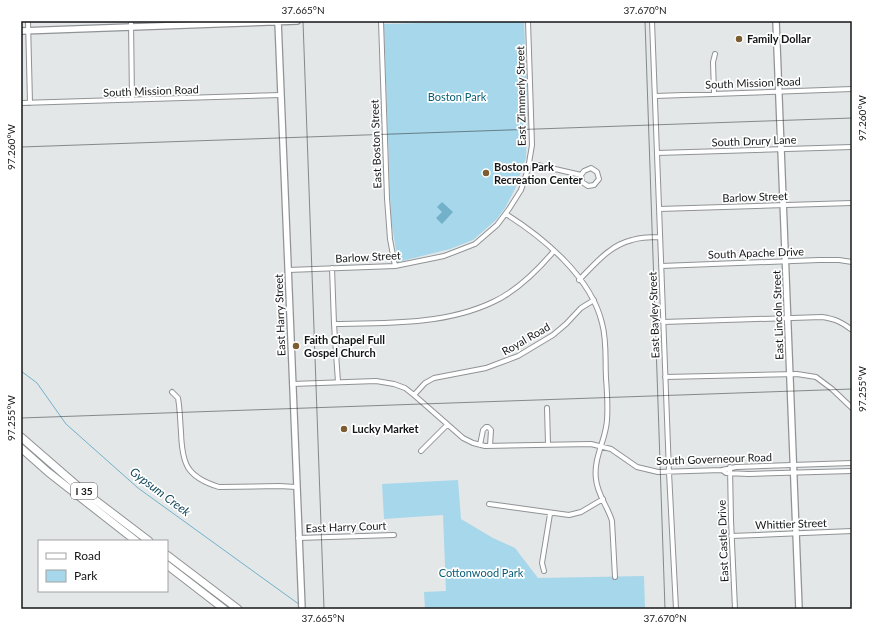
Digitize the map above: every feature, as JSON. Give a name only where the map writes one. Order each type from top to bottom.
[{"type":"highway","name":"I 35","points":[[21,437],[71,480],[148,540]]},
{"type":"highway","name":"I 35","points":[[21,448],[54,477],[135,540]]},
{"type":"highway","points":[[168,556],[238,609]]},
{"type":"highway","points":[[168,566],[224,609]]},
{"type":"street","points":[[28,21],[30,103]]},
{"type":"street","name":"East Harry Street","points":[[278,21],[302,609]]},
{"type":"street","points":[[21,31],[131,24],[297,21]]},
{"type":"street","name":"East Boston Street","points":[[381,21],[387,198],[390,239],[395,266]]},
{"type":"street","name":"East Zimmerly Street","points":[[506,214],[520,190],[529,163],[532,145],[528,21]]},
{"type":"street","name":"East Bayley Street","points":[[652,21],[669,472],[676,609]]},
{"type":"street","name":"East Lincoln Street","points":[[776,21],[799,609]]},
{"type":"street","points":[[131,24],[132,100]]},
{"type":"street","points":[[714,54],[714,93]]},
{"type":"street","name":"South Mission Road","points":[[655,96],[852,89]]},
{"type":"street","name":"South Mission Road","points":[[21,103],[281,95]]},
{"type":"street","name":"South Drury Lane","points":[[657,153],[852,146]]},
{"type":"street","points":[[529,163],[581,175]]},
{"type":"street","points":[[591,168],[597,172],[598,179],[594,185],[588,186],[582,182],[581,175],[584,170],[591,168]]},
{"type":"street","name":"Barlow Street","points":[[659,209],[852,203]]},
{"type":"street","points":[[506,214],[543,241],[554,251],[594,300],[602,324],[605,341],[607,420],[597,458],[595,475],[598,489],[610,514],[613,528],[615,577]]},
{"type":"street","name":"Barlow Street","points":[[288,270],[395,266],[444,256],[475,244],[506,214]]},
{"type":"street","points":[[579,280],[608,252],[624,242],[637,238],[660,237]]},
{"type":"street","points":[[334,324],[430,320],[480,307],[494,302],[513,290],[532,275],[554,251]]},
{"type":"street","name":"South Apache Drive","points":[[661,266],[786,261],[839,260],[852,262]]},
{"type":"street","points":[[332,268],[338,382]]},
{"type":"street","name":"Royal Road","points":[[414,395],[425,383],[434,378],[486,368],[518,356],[553,335],[581,308],[594,300]]},
{"type":"street","points":[[663,322],[822,317],[833,318],[842,322],[852,330]]},
{"type":"street","points":[[666,378],[790,374],[816,377],[832,389],[852,408]]},
{"type":"street","name":"South Governeour Road","points":[[292,384],[371,381],[388,382],[400,386],[414,395],[463,438],[480,445],[586,443],[601,446],[614,451],[638,467],[653,471],[669,472],[722,470],[730,467],[852,463]]},
{"type":"street","points":[[172,392],[178,398],[183,458],[196,476],[211,485],[219,487],[296,487]]},
{"type":"street","points":[[547,408],[548,444]]},
{"type":"street","points":[[422,451],[447,425]]},
{"type":"street","points":[[480,445],[483,430],[488,427],[491,430],[490,446]]},
{"type":"street","name":"East Castle Drive","points":[[730,467],[735,609]]},
{"type":"street","points":[[722,470],[726,473],[730,473]]},
{"type":"street","name":"South Governeour Road","points":[[730,473],[749,474],[852,471]]},
{"type":"street","points":[[489,504],[563,515],[576,514],[603,499]]},
{"type":"street","points":[[544,571],[542,564],[550,514]]},
{"type":"street","name":"Whittier Street","points":[[732,536],[852,531]]},
{"type":"street","name":"East Harry Court","points":[[298,538],[394,535]]},
{"type":"green space","name":"Boston Park","points":[[524,21],[528,112],[526,158],[515,189],[505,208],[496,220],[473,240],[450,249],[398,262],[391,220],[384,24]]},
{"type":"green space","name":"Cottonwood Park","points":[[458,480],[461,519],[493,538],[515,548],[538,578],[644,576],[645,609],[425,609],[424,592],[446,591],[443,515],[384,519],[382,484]]},
{"type":"shaded area","points":[[442,202],[453,212],[442,224],[436,218],[442,212],[437,207]]},
{"type":"waterway","name":"Gypsum Creek","points":[[21,371],[37,383],[66,424],[138,488],[300,605]]},
{"type":"place","name":"Family Dollar","points":[[739,39]]},
{"type":"place","name":"Boston Park Recreation Center","points":[[486,173]]},
{"type":"place","name":"Faith Chapel Full Gospel Church","points":[[296,346]]},
{"type":"place","name":"Lucky Market","points":[[344,429]]}]
